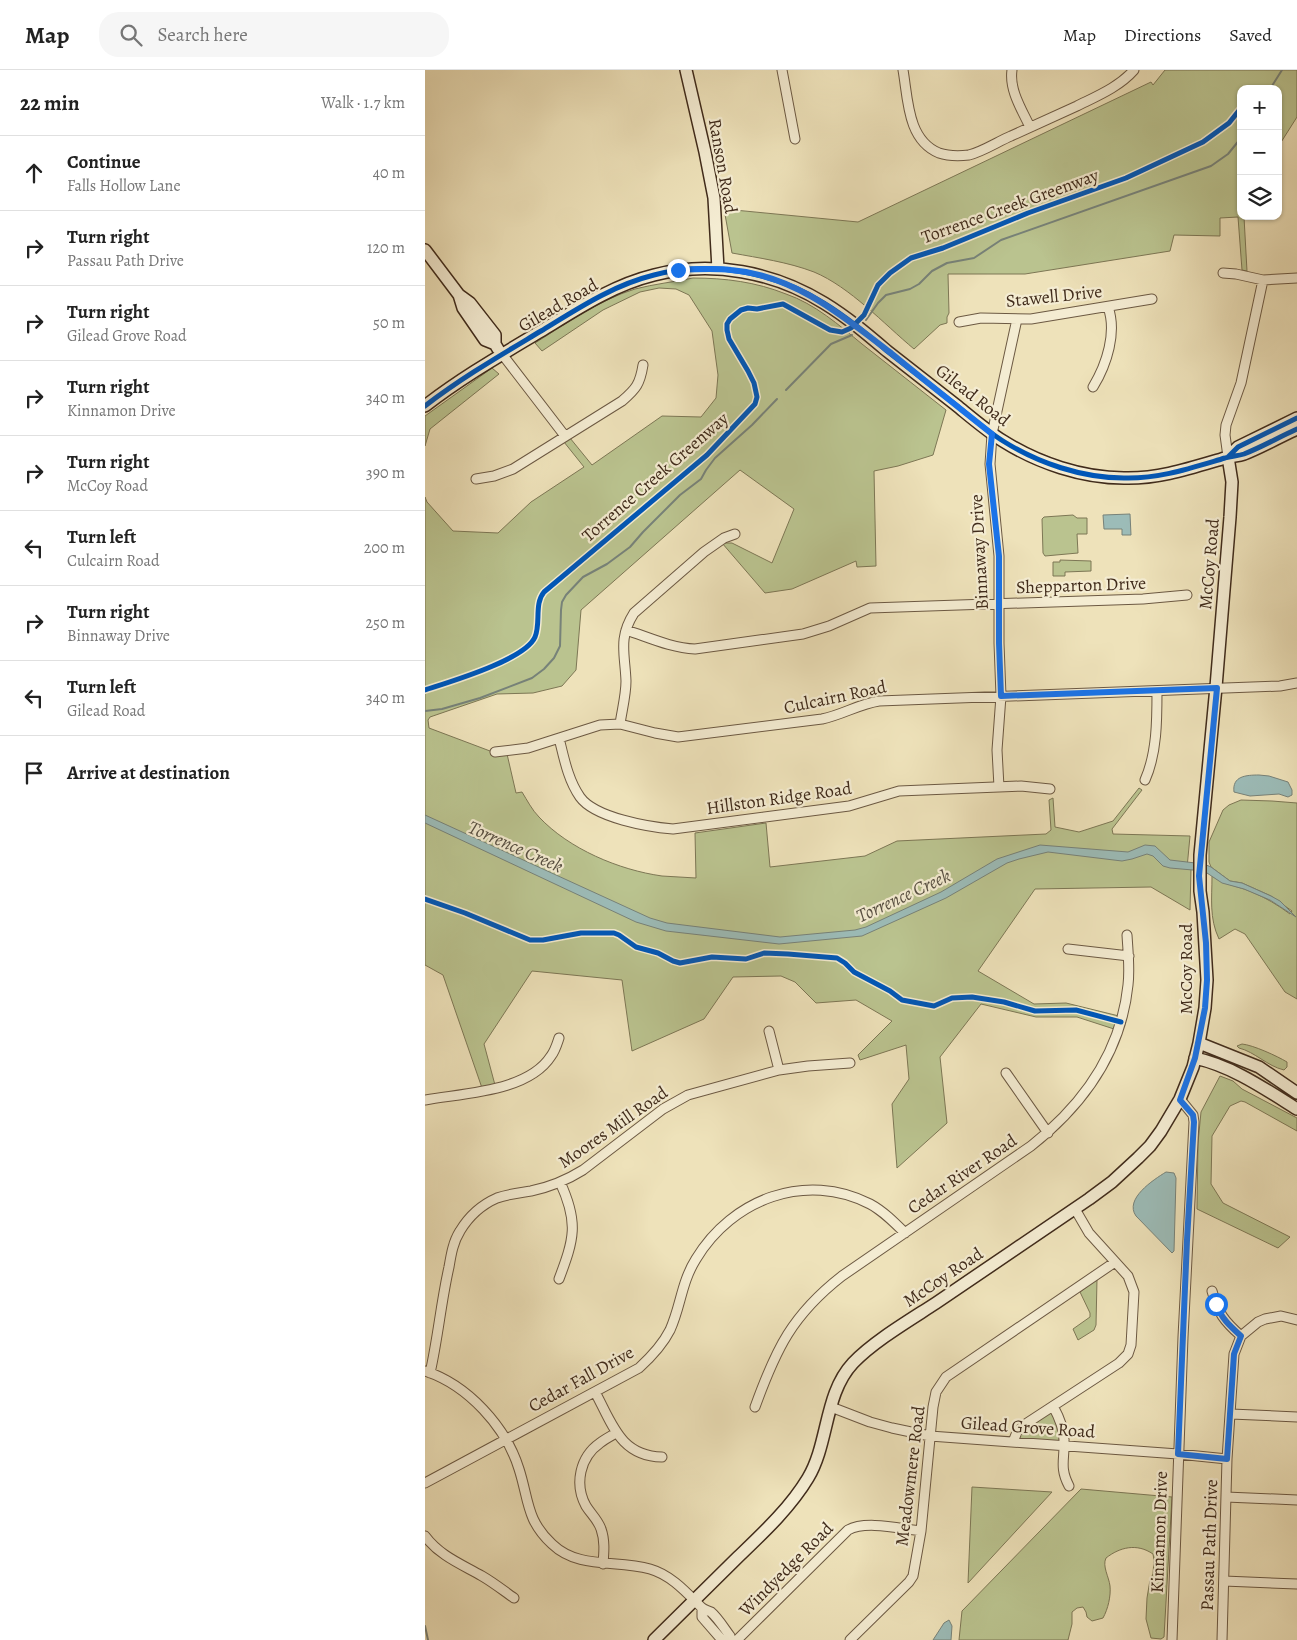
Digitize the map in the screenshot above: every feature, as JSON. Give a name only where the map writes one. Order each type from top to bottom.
[{"type":"main road","name":"Ranson Road","points":[[686,70],[714,198],[717,269]]},
{"type":"main road","points":[[425,250],[459,295],[470,303],[495,335],[495,344],[502,354]]},
{"type":"main road","name":"Gilead Road","points":[[425,406],[502,354],[596,298],[620,286],[655,274],[678,270],[717,269],[733,270],[771,279],[789,285],[823,303],[859,328],[992,434],[1023,452],[1056,466],[1082,473],[1122,478],[1166,475],[1228,456],[1242,455],[1297,429]]},
{"type":"main road","name":"Gilead Road","points":[[1228,456],[1238,447],[1297,418]]},
{"type":"main road","name":"McCoy Road","points":[[655,1640],[699,1604],[799,1492],[818,1458],[831,1407],[841,1382],[846,1372],[862,1355],[1112,1182],[1150,1146],[1180,1100],[1195,1058],[1205,1008],[1207,980],[1205,935],[1199,876],[1217,688],[1230,517],[1232,482],[1228,456]]},
{"type":"main road","points":[[1199,1043],[1259,1067],[1297,1093]]},
{"type":"main road","points":[[1195,1058],[1210,1062],[1255,1083],[1297,1109]]},
{"type":"street","points":[[782,70],[795,139]]},
{"type":"street","points":[[903,70],[915,131],[924,142],[938,153],[951,156],[970,154],[1101,94],[1125,80],[1134,70]]},
{"type":"street","points":[[1012,70],[1011,77],[1014,90],[1030,127]]},
{"type":"street","points":[[1223,273],[1263,280],[1297,278]]},
{"type":"street","name":"McCoy Road","points":[[1228,456],[1225,435],[1241,383],[1263,280]]},
{"type":"street","name":"Stawell Drive","points":[[959,322],[981,318],[1031,319],[1152,299]]},
{"type":"street","points":[[1093,387],[1101,372],[1109,344],[1112,325],[1109,307]]},
{"type":"street","name":"Binnaway Drive","points":[[999,787],[997,750],[1001,696],[998,604],[999,556],[989,464],[992,434],[1017,319]]},
{"type":"street","points":[[502,354],[565,436]]},
{"type":"street","points":[[476,479],[505,473],[622,401],[641,380],[643,365]]},
{"type":"street","points":[[619,724],[626,683],[623,642],[625,630],[634,613],[704,552],[725,538],[735,534]]},
{"type":"street","name":"Shepparton Drive","points":[[625,630],[672,645],[695,649],[803,634],[829,626],[870,608],[1143,599],[1187,595]]},
{"type":"street","name":"Culcairn Road","points":[[495,752],[517,750],[600,725],[619,724],[667,736],[694,736],[822,719],[835,716],[870,702],[1280,686],[1297,683]]},
{"type":"street","points":[[1145,780],[1151,764],[1154,743],[1157,691]]},
{"type":"street","name":"Hillston Ridge Road","points":[[559,738],[572,782],[588,805],[607,815],[657,828],[673,829],[806,813],[857,804],[899,791],[1021,786],[1050,789]]},
{"type":"street","name":"Cedar River Road","points":[[755,1407],[774,1357],[785,1338],[805,1310],[829,1286],[1031,1146],[1068,1114],[1085,1093],[1113,1044],[1125,1007],[1129,956],[1127,935]]},
{"type":"street","points":[[1068,949],[1129,956]]},
{"type":"street","points":[[769,1031],[779,1070]]},
{"type":"street","points":[[425,1100],[499,1088],[527,1077],[543,1066],[551,1057],[559,1038]]},
{"type":"street","name":"Moores Mill Road","points":[[427,1372],[437,1338],[443,1292],[454,1245],[460,1231],[475,1212],[496,1199],[546,1188],[583,1170],[663,1109],[679,1100],[708,1089],[779,1070],[850,1062]]},
{"type":"street","points":[[1006,1073],[1048,1133]]},
{"type":"street","name":"Kinnamon Drive","points":[[1172,1640],[1187,1240],[1194,1122],[1193,1115],[1180,1100]]},
{"type":"street","points":[[559,1279],[571,1244],[573,1227],[571,1214],[560,1182]]},
{"type":"street","name":"Cedar Fall Drive","points":[[425,1483],[635,1371],[655,1352],[669,1330],[682,1286],[695,1259],[704,1246],[725,1224],[755,1204],[786,1192],[811,1189],[833,1191],[869,1204],[885,1214],[905,1232]]},
{"type":"street","points":[[1013,1442],[1017,1432],[1027,1423],[1119,1363],[1128,1354],[1131,1345],[1134,1292],[1128,1276],[1089,1233],[1075,1209]]},
{"type":"street","name":"Meadowmere Road","points":[[850,1640],[913,1576],[921,1531],[936,1392],[946,1377],[1115,1262]]},
{"type":"street","points":[[1212,1291],[1220,1314],[1227,1324],[1241,1336],[1251,1326],[1265,1319],[1281,1316],[1297,1320]]},
{"type":"street","name":"Passau Path Drive","points":[[1222,1640],[1227,1459],[1234,1354],[1241,1336]]},
{"type":"street","points":[[427,1372],[448,1381],[470,1396],[487,1413],[505,1440],[519,1468],[531,1514],[541,1534],[554,1546],[571,1556],[591,1562],[630,1565],[651,1569],[673,1581],[710,1612],[730,1636],[731,1640]]},
{"type":"street","points":[[595,1392],[621,1440],[632,1450],[645,1455],[662,1457]]},
{"type":"street","points":[[1053,1406],[1062,1427],[1064,1446],[1063,1470],[1069,1486]]},
{"type":"street","name":"Gilead Grove Road","points":[[831,1407],[892,1428],[930,1436],[1227,1459]]},
{"type":"street","points":[[1231,1414],[1297,1417]]},
{"type":"street","points":[[603,1564],[602,1532],[586,1505],[580,1477],[584,1460],[587,1456],[599,1443],[617,1433]]},
{"type":"street","points":[[1227,1497],[1297,1500]]},
{"type":"street","name":"Windyedge Road","points":[[737,1640],[853,1527],[865,1525],[921,1531]]},
{"type":"street","points":[[425,1536],[430,1543],[449,1559],[489,1580],[515,1598]]},
{"type":"street","points":[[1224,1581],[1297,1584]]},
{"type":"street","points":[[699,1604],[702,1617],[722,1640]]},
{"type":"green space","points":[[1165,70],[1297,70],[1297,117],[1282,141],[1282,85],[1237,85],[1237,217],[1220,218],[1220,236],[1174,235],[1170,251],[1025,274],[948,274],[949,313],[947,323],[940,325],[914,349],[854,296],[814,272],[732,253],[724,209],[858,222],[1151,82],[1153,85]]},
{"type":"green space","points":[[1238,220],[1244,220],[1247,271],[1242,270]]},
{"type":"green space","points":[[693,278],[729,280],[752,284],[775,290],[807,303],[835,322],[946,410],[933,455],[874,471],[876,566],[857,567],[856,561],[792,589],[765,593],[722,543],[732,543],[772,563],[794,509],[740,470],[581,610],[576,670],[562,686],[533,693],[497,694],[430,717],[428,720],[429,728],[498,754],[507,754],[516,793],[522,792],[536,814],[565,839],[612,863],[629,869],[662,876],[696,878],[695,833],[766,823],[770,867],[865,856],[897,841],[1046,834],[1051,830],[1049,800],[1053,798],[1055,827],[1079,832],[1113,821],[1139,788],[1142,790],[1112,829],[1113,834],[1190,836],[1187,868],[1191,869],[1190,910],[1151,887],[1035,889],[978,971],[1034,1004],[1066,1003],[1119,1016],[1114,1029],[1077,1017],[1036,1017],[981,1004],[940,1057],[947,1123],[897,1168],[892,1104],[909,1079],[906,1045],[860,1060],[858,1055],[892,1021],[856,1000],[816,1003],[795,982],[781,976],[733,977],[704,1019],[632,1051],[622,980],[532,971],[484,1044],[495,1085],[482,1088],[443,975],[425,965],[425,497],[427,502],[453,531],[498,533],[531,502],[584,467],[564,442],[570,438],[592,465],[662,416],[701,417],[716,398],[718,375],[712,331],[689,295],[676,289],[659,288],[640,292],[603,310],[542,351],[535,343],[609,299],[642,287]]},
{"type":"green space","points":[[492,368],[499,374],[430,429],[425,446],[425,416]]},
{"type":"green space","points":[[1073,515],[1077,518],[1087,518],[1087,534],[1077,534],[1078,553],[1045,556],[1043,553],[1042,519],[1044,517]]},
{"type":"green space","points":[[1060,560],[1091,561],[1091,571],[1065,572],[1065,576],[1053,576],[1053,562],[1060,562]]},
{"type":"green space","points":[[1241,800],[1297,803],[1297,999],[1285,992],[1245,934],[1235,929],[1219,939],[1216,931],[1212,908],[1212,876],[1262,897],[1290,914],[1292,911],[1271,896],[1242,883],[1230,881],[1211,867],[1209,862],[1209,842],[1223,810]]},
{"type":"green space","points":[[1242,1044],[1287,1062],[1287,1067],[1284,1070],[1278,1068],[1237,1046]]},
{"type":"green space","points":[[1220,1076],[1233,1081],[1242,1089],[1297,1118],[1297,1131],[1241,1101],[1230,1106],[1212,1136],[1211,1184],[1223,1203],[1290,1237],[1278,1248],[1197,1209],[1198,1143],[1201,1112]]},
{"type":"green space","points":[[1097,1279],[1096,1325],[1094,1330],[1078,1340],[1073,1329],[1090,1317],[1080,1292]]},
{"type":"green space","points":[[1053,1406],[1064,1446],[1013,1442],[1017,1432]]},
{"type":"green space","points":[[972,1487],[1052,1492],[968,1583]]},
{"type":"green space","points":[[1081,1489],[1172,1497],[1164,1637],[1161,1639],[1151,1638],[1146,1619],[1147,1598],[1153,1574],[1153,1554],[1141,1548],[1129,1548],[1117,1551],[1106,1558],[1105,1568],[1110,1590],[1109,1602],[1103,1618],[1092,1621],[1087,1617],[1083,1607],[1077,1608],[1072,1612],[1072,1624],[1068,1640],[959,1640],[962,1611]]},
{"type":"water","points":[[1130,514],[1131,535],[1122,535],[1122,529],[1104,529],[1103,515]]},
{"type":"water","points":[[1249,775],[1259,775],[1288,782],[1292,795],[1288,797],[1279,794],[1250,796],[1234,792],[1235,783],[1238,780]]},
{"type":"water","points":[[425,815],[650,918],[667,923],[780,937],[855,930],[866,927],[941,892],[997,859],[1040,845],[1128,852],[1145,845],[1155,846],[1170,860],[1204,864],[1230,881],[1242,883],[1271,896],[1280,901],[1296,917],[1270,900],[1244,889],[1222,883],[1204,871],[1163,866],[1153,856],[1147,854],[1122,861],[1048,852],[1007,863],[946,898],[862,936],[779,944],[666,931],[636,922],[425,823]]},
{"type":"water","points":[[1166,1172],[1174,1173],[1176,1178],[1174,1251],[1172,1253],[1136,1216],[1133,1210],[1134,1203],[1142,1191]]},
{"type":"water","points":[[949,1620],[952,1626],[951,1640],[933,1640],[944,1623]]},
{"type":"waterway","points":[[1273,85],[1282,70]]},
{"type":"waterway","points":[[866,320],[886,295],[910,289],[919,284],[932,271],[947,263],[974,258],[1001,240],[1211,166],[1228,154],[1237,143]]},
{"type":"waterway","points":[[786,390],[831,344],[852,335]]},
{"type":"waterway","points":[[425,711],[442,709],[480,698],[532,678],[544,669],[554,658],[560,646],[561,610],[562,602],[566,595],[583,577],[607,564],[630,547],[680,495],[701,479],[715,458],[752,425],[777,399]]},
{"type":"waterway","points":[[425,1626],[428,1640]]},
{"type":"cycle path","name":"Torrence Creek Greenway","points":[[425,690],[468,676],[502,662],[528,646],[537,632],[539,602],[544,592],[707,455],[755,404],[757,397],[754,383],[729,339],[727,330],[727,324],[730,319],[741,310],[783,304],[830,330],[842,332],[851,328],[864,315],[878,285],[890,273],[911,258],[943,248],[1028,213],[1126,178],[1203,142],[1229,123],[1237,113]]},
{"type":"cycle path","points":[[425,406],[481,367],[610,291],[654,275],[676,271],[720,269],[742,272],[785,283],[824,303],[857,326],[997,437],[1031,456],[1061,468],[1108,477],[1150,477],[1244,454],[1297,429]]},
{"type":"cycle path","points":[[1228,457],[1238,447],[1297,418]]},
{"type":"cycle path","points":[[425,899],[465,913],[530,940],[543,940],[581,933],[614,933],[636,947],[658,953],[680,963],[712,957],[746,959],[764,953],[837,958],[854,972],[890,991],[902,1000],[934,1006],[952,998],[972,997],[1004,1002],[1035,1011],[1076,1010],[1121,1022]]},
{"type":"route","points":[[678,270],[733,270],[751,273],[789,285],[807,294],[840,314],[992,434],[989,464],[999,556],[998,604],[1001,696],[1217,688],[1199,876],[1206,943],[1207,980],[1205,1008],[1195,1058],[1180,1100],[1193,1115],[1194,1122],[1178,1454],[1227,1459],[1231,1414],[1231,1380],[1235,1348],[1241,1336],[1227,1324],[1216,1304]]},
{"type":"water label","name":"Torrence Creek","points":[[516,846]]},
{"type":"water label","name":"Torrence Creek","points":[[903,895]]}]
